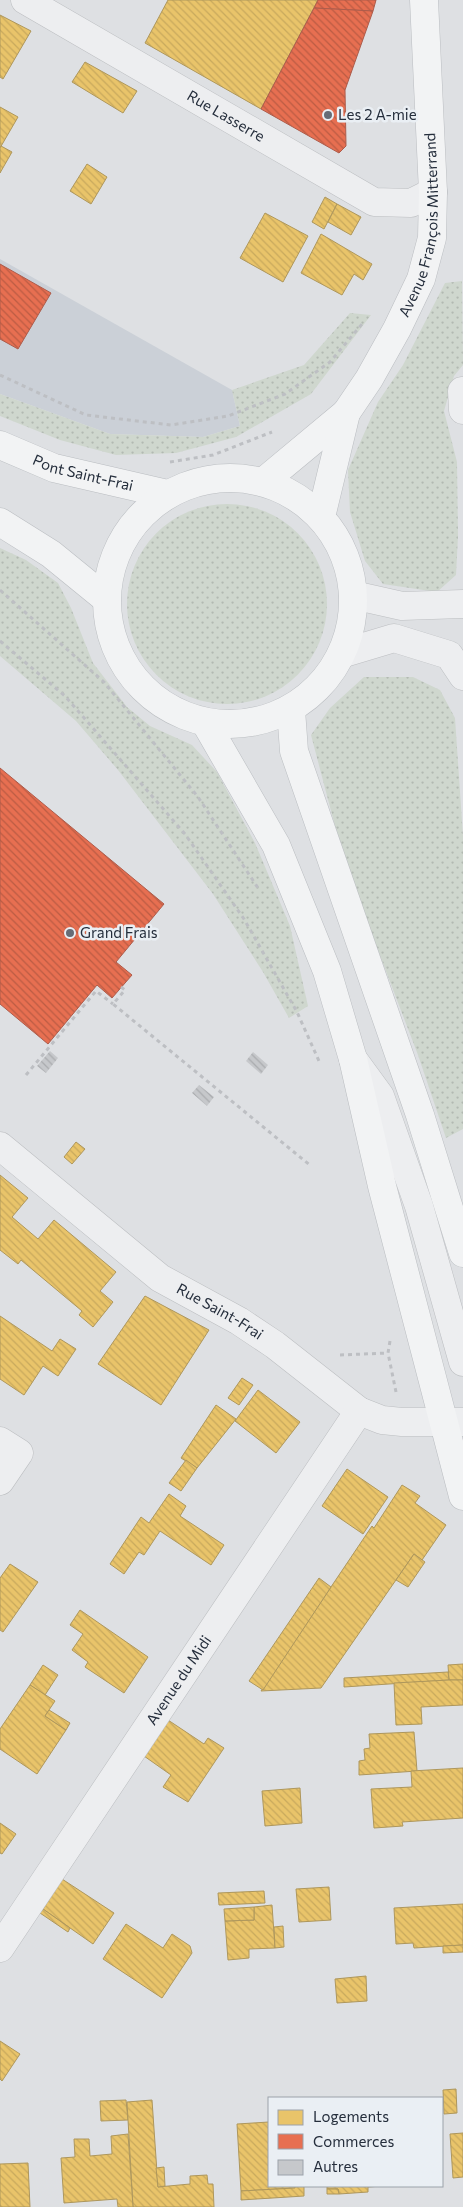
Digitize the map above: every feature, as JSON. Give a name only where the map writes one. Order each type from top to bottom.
[{"type":"main road","name":"Avenue François Mitterrand","points":[[346,413],[369,380],[397,329],[421,279],[432,238],[433,192],[424,0]]},
{"type":"main road","points":[[263,482],[346,413]]},
{"type":"main road","points":[[321,517],[346,413]]},
{"type":"main road","name":"Pont Saint-Frai","points":[[0,446],[54,468],[167,494]]},
{"type":"main road","points":[[230,477],[263,482],[321,517],[341,546],[352,580],[354,615],[344,652],[322,685],[291,710],[218,725],[182,716],[150,697],[125,669],[110,635],[105,598],[113,557],[135,521],[167,494],[198,481],[230,477]]},
{"type":"main road","points":[[0,522],[51,554],[105,598]]},
{"type":"main road","points":[[291,710],[294,751],[417,1106],[463,1253]]},
{"type":"main road","points":[[205,722],[276,845],[327,970],[353,1059],[422,1342],[452,1422],[463,1496]]},
{"type":"street","name":"Rue Lasserre","points":[[25,0],[374,202],[411,203],[433,192]]},
{"type":"street","points":[[462,391],[463,410]]},
{"type":"street","points":[[353,595],[402,606],[463,604]]},
{"type":"street","points":[[344,652],[394,638],[449,655],[463,676]]},
{"type":"street","points":[[353,1059],[380,1096],[419,1206],[463,1362]]},
{"type":"street","name":"Rue Saint-Frai","points":[[0,1146],[160,1278],[239,1321],[275,1345],[359,1411],[382,1420],[452,1422]]},
{"type":"street","name":"Avenue du Midi","points":[[0,1948],[359,1411]]},
{"type":"street","points":[[0,1441],[19,1453],[0,1481]]},
{"type":"path","points":[[0,375],[86,415],[170,425],[228,416],[285,394],[330,362],[366,317]]},
{"type":"path","points":[[165,463],[213,455],[276,430]]},
{"type":"path","points":[[0,590],[104,682],[198,797],[260,892]]},
{"type":"path","points":[[0,642],[65,696],[185,834],[244,919],[297,1012],[320,1064]]},
{"type":"path","points":[[113,1004],[125,990],[121,987]]},
{"type":"path","points":[[26,1076],[96,991],[311,1166]]},
{"type":"path","points":[[391,1334],[388,1353],[402,1422]]},
{"type":"shaded area","points":[[0,259],[232,390],[240,426],[203,437],[110,434],[0,394]]},
{"type":"shaded area","points":[[462,281],[463,365],[454,376],[444,411],[457,462],[458,536],[456,575],[437,592],[383,584],[365,561],[350,512],[348,470],[378,402],[403,365],[445,283]]},
{"type":"shaded area","points":[[350,313],[371,315],[311,394],[236,437],[176,453],[116,455],[60,440],[0,416],[0,394],[110,434],[203,437],[240,426],[232,390],[304,365]]},
{"type":"shaded area","points":[[227,504],[256,508],[283,521],[298,533],[310,548],[323,575],[327,604],[323,633],[310,660],[298,675],[283,687],[256,700],[227,704],[198,700],[171,687],[156,675],[144,660],[131,633],[127,604],[131,575],[144,548],[156,533],[171,521],[198,508]]},
{"type":"shaded area","points":[[0,548],[26,560],[58,583],[71,608],[93,663],[127,707],[150,726],[192,745],[217,772],[255,843],[290,926],[308,1006],[289,1018],[263,972],[213,894],[118,770],[76,721],[0,656]]},
{"type":"shaded area","points":[[364,677],[413,677],[440,690],[455,718],[463,836],[463,1129],[446,1138],[418,1055],[345,864],[311,735],[330,708]]},
{"type":"building: Logements","points":[[168,0],[318,0],[261,109],[145,43]]},
{"type":"building: Logements","points":[[0,15],[31,31],[3,79],[0,77]]},
{"type":"building: Logements","points":[[85,62],[137,91],[123,113],[72,82]]},
{"type":"building: Logements","points":[[0,107],[18,117],[0,148]]},
{"type":"building: Logements","points":[[1,146],[12,152],[0,173],[0,148]]},
{"type":"building: Logements","points":[[87,164],[107,177],[91,204],[70,191]]},
{"type":"building: Logements","points":[[325,197],[337,204],[324,229],[312,222]]},
{"type":"building: Logements","points":[[337,204],[361,217],[351,235],[328,222]]},
{"type":"building: Logements","points":[[265,213],[308,236],[283,282],[240,258]]},
{"type":"building: Logements","points":[[321,234],[372,264],[363,280],[354,274],[342,295],[301,273]]},
{"type":"building: Logements","points":[[76,1142],[85,1149],[72,1164],[64,1157]]},
{"type":"building: Logements","points":[[0,1175],[28,1198],[12,1217],[38,1239],[54,1220],[116,1272],[100,1291],[113,1302],[93,1327],[79,1315],[82,1311],[21,1260],[18,1264],[0,1250]]},
{"type":"building: Logements","points":[[145,1296],[209,1330],[161,1405],[98,1364]]},
{"type":"building: Logements","points":[[0,1316],[52,1351],[60,1339],[76,1349],[58,1376],[43,1366],[24,1395],[0,1379]]},
{"type":"building: Logements","points":[[242,1378],[253,1385],[239,1405],[228,1398]]},
{"type":"building: Logements","points":[[258,1390],[300,1422],[276,1453],[235,1421]]},
{"type":"building: Logements","points":[[216,1405],[236,1419],[197,1468],[181,1458]]},
{"type":"building: Logements","points":[[186,1460],[197,1468],[181,1491],[169,1483]]},
{"type":"building: Logements","points":[[347,1469],[388,1497],[363,1534],[322,1506]]},
{"type":"building: Logements","points":[[402,1485],[420,1496],[415,1503],[446,1525],[422,1560],[414,1554],[321,1688],[261,1691],[372,1526],[374,1528]]},
{"type":"building: Logements","points":[[169,1494],[186,1506],[180,1516],[224,1545],[211,1565],[160,1531],[144,1555],[139,1552],[124,1574],[110,1564],[141,1517],[149,1523]]},
{"type":"building: Logements","points":[[414,1554],[425,1562],[408,1587],[396,1580]]},
{"type":"building: Logements","points":[[10,1564],[38,1582],[3,1632],[0,1630],[0,1578]]},
{"type":"building: Logements","points":[[319,1578],[331,1587],[263,1690],[249,1681]]},
{"type":"building: Logements","points":[[80,1610],[148,1657],[124,1693],[85,1667],[88,1662],[72,1650],[83,1634],[70,1625]]},
{"type":"building: Logements","points":[[463,1664],[463,1680],[449,1680],[448,1665]]},
{"type":"building: Logements","points":[[43,1665],[58,1675],[45,1695],[30,1685]]},
{"type":"building: Logements","points":[[448,1672],[449,1680],[344,1687],[344,1678]]},
{"type":"building: Logements","points":[[463,1680],[463,1705],[421,1707],[422,1724],[396,1725],[394,1683]]},
{"type":"building: Logements","points":[[30,1685],[55,1701],[45,1716],[66,1730],[37,1774],[0,1749],[0,1729]]},
{"type":"building: Logements","points":[[49,1710],[70,1723],[66,1730],[45,1716]]},
{"type":"building: Logements","points":[[168,1720],[204,1744],[208,1738],[224,1748],[188,1802],[163,1787],[171,1775],[144,1756]]},
{"type":"building: Logements","points":[[414,1732],[417,1771],[359,1775],[359,1761],[365,1760],[364,1749],[370,1748],[369,1734]]},
{"type":"building: Logements","points":[[463,1768],[463,1818],[402,1822],[403,1826],[374,1828],[371,1789],[412,1787],[411,1771]]},
{"type":"building: Logements","points":[[300,1788],[302,1823],[265,1826],[262,1791]]},
{"type":"building: Logements","points":[[0,1823],[16,1834],[2,1854],[0,1853]]},
{"type":"building: Logements","points":[[62,1879],[114,1913],[93,1944],[43,1909]]},
{"type":"building: Logements","points":[[329,1887],[331,1920],[299,1922],[296,1889]]},
{"type":"building: Logements","points":[[264,1891],[265,1903],[219,1905],[218,1893]]},
{"type":"building: Logements","points":[[463,1904],[463,1945],[414,1948],[413,1943],[396,1944],[394,1908]]},
{"type":"building: Logements","points":[[272,1905],[275,1948],[249,1949],[249,1958],[228,1960],[225,1921],[254,1920],[254,1907]]},
{"type":"building: Logements","points":[[254,1907],[254,1920],[225,1921],[224,1909]]},
{"type":"building: Logements","points":[[43,1909],[70,1928],[68,1932],[40,1913]]},
{"type":"building: Logements","points":[[126,1924],[163,1948],[172,1934],[190,1946],[192,1953],[162,1998],[103,1959]]},
{"type":"building: Logements","points":[[283,1926],[284,1947],[275,1948],[274,1927]]},
{"type":"building: Logements","points":[[463,1945],[463,1952],[443,1953],[443,1946]]},
{"type":"building: Logements","points":[[366,1976],[367,2001],[337,2003],[335,1979]]},
{"type":"building: Logements","points":[[0,2041],[20,2054],[2,2081],[0,2079]]},
{"type":"building: Logements","points":[[456,2089],[457,2113],[444,2114],[443,2090]]},
{"type":"building: Logements","points":[[126,2100],[128,2120],[101,2121],[100,2101]]},
{"type":"building: Logements","points":[[152,2100],[158,2187],[190,2184],[190,2176],[207,2175],[208,2184],[213,2184],[214,2207],[133,2207],[127,2102]]},
{"type":"building: Logements","points":[[268,2122],[268,2187],[295,2188],[241,2191],[237,2124]]},
{"type":"building: Logements","points":[[463,2133],[463,2177],[453,2178],[450,2134]]},
{"type":"building: Logements","points":[[128,2134],[133,2207],[118,2207],[117,2199],[64,2203],[61,2158],[75,2157],[74,2139],[89,2139],[90,2156],[112,2154],[111,2136]]},
{"type":"building: Logements","points":[[28,2163],[30,2207],[0,2207],[0,2164]]},
{"type":"building: Logements","points":[[164,2167],[165,2186],[158,2187],[156,2168]]},
{"type":"building: Logements","points":[[304,2187],[304,2196],[241,2200],[241,2191]]},
{"type":"building: Logements","points":[[327,2187],[368,2187],[368,2192],[339,2194],[338,2189],[327,2189]]},
{"type":"building: Logements","points":[[327,2189],[338,2189],[339,2194],[327,2194]]},
{"type":"building: Commerces","points":[[318,0],[376,0],[373,11],[314,8]]},
{"type":"building: Commerces","points":[[314,8],[373,11],[345,90],[346,146],[339,153],[261,109]]},
{"type":"building: Commerces","points":[[0,264],[51,293],[18,349],[0,339]]},
{"type":"building: Commerces","name":"Grand Frais","points":[[0,768],[164,904],[116,962],[132,975],[112,998],[97,985],[48,1044],[0,1004]]},
{"type":"building: Autres","points":[[50,1051],[58,1058],[46,1073],[37,1066]]},
{"type":"building: Autres","points":[[253,1052],[268,1065],[261,1074],[246,1061]]},
{"type":"building: Autres","points":[[199,1085],[214,1097],[207,1106],[192,1093]]},
{"type":"place","name":"Les 2 A-mie","points":[[328,115]]},
{"type":"place","name":"Grand Frais","points":[[70,933]]}]
